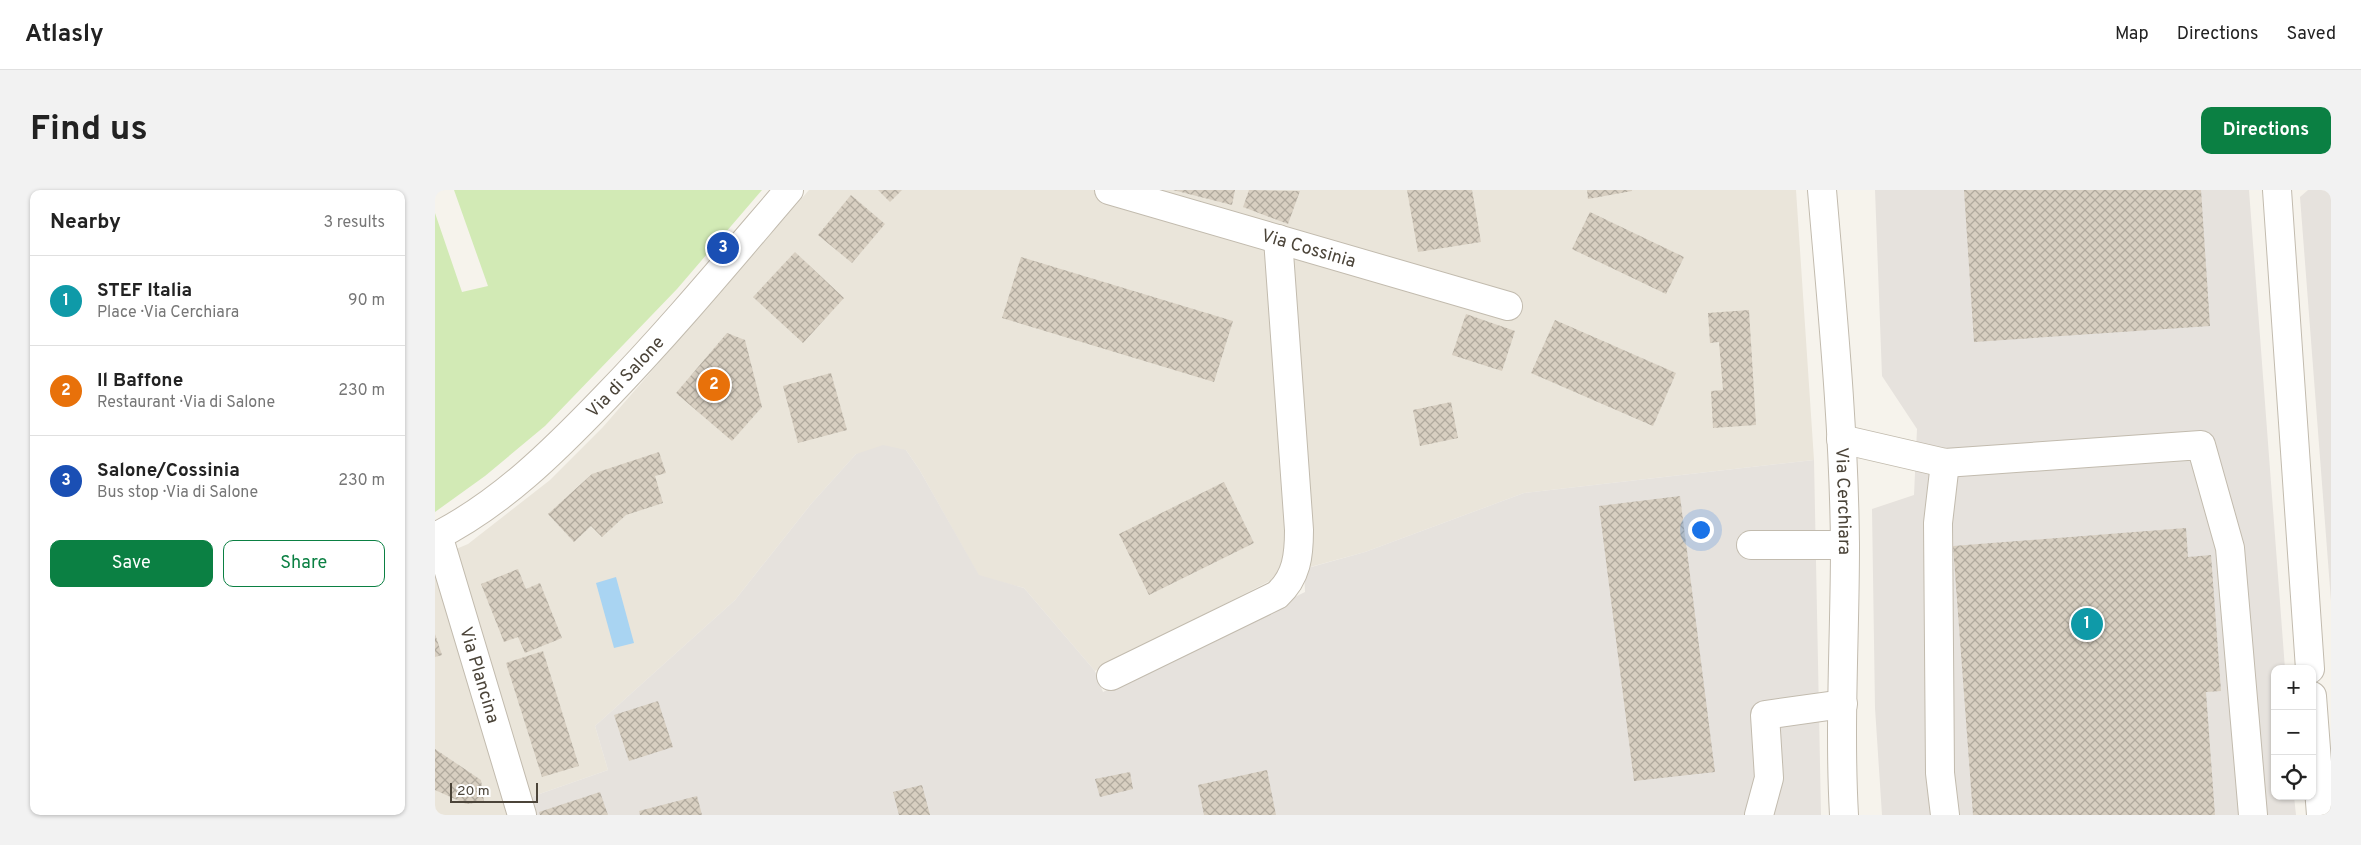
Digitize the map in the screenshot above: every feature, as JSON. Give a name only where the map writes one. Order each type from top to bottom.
[{"type":"street","name":"Via di Salone","points":[[437,536],[520,481],[555,449],[624,379],[689,307],[789,190]]},
{"type":"street","name":"Via Cossinia","points":[[1109,190],[1508,306]]},
{"type":"street","name":"Via Cerchiara","points":[[1823,190],[1841,439],[1845,545],[1844,815]]},
{"type":"street","points":[[2277,190],[2310,665]]},
{"type":"street","points":[[1111,676],[1277,595],[1292,577],[1297,564],[1299,530],[1278,239]]},
{"type":"street","points":[[1841,439],[1945,463],[2201,445],[2230,548],[2253,815]]},
{"type":"street","points":[[1945,463],[1938,523],[1940,773],[1945,815]]},
{"type":"street","name":"Via Plancina","points":[[437,536],[522,815]]},
{"type":"street","points":[[1751,545],[1845,545]]},
{"type":"street","points":[[1759,815],[1769,778],[1765,716],[1843,704]]},
{"type":"street","points":[[2313,710],[2321,815]]},
{"type":"shaded area","points":[[809,190],[1796,190],[1814,460],[1524,493],[1365,552],[1281,575],[1095,671],[1024,588],[979,576],[919,469],[906,450],[856,454],[811,504],[735,600],[595,726],[608,770],[528,798],[531,815],[435,815],[435,558],[468,544],[550,480],[603,427]]},
{"type":"shaded area","points":[[1875,190],[2249,190],[2285,665],[2271,665],[2271,800],[2294,800],[2296,815],[1882,815],[1875,708],[1872,509],[1914,495],[1917,429],[1882,376]]},
{"type":"shaded area","points":[[2308,190],[2331,190],[2331,601],[2300,197]]},
{"type":"shaded area","points":[[883,445],[906,450],[919,469],[979,575],[1024,588],[1095,671],[1103,692],[1305,592],[1304,569],[1365,552],[1524,493],[1814,460],[1821,815],[531,815],[528,798],[608,770],[595,726],[735,600],[811,504],[856,454]]},
{"type":"green space","points":[[454,190],[762,190],[677,289],[545,426],[485,476],[435,512],[435,213],[462,292],[488,286]]},
{"type":"water","points":[[616,577],[634,643],[614,648],[596,583]]},
{"type":"building","points":[[878,190],[902,190],[890,202]]},
{"type":"building","points":[[1173,190],[1235,190],[1232,205]]},
{"type":"building","points":[[1249,190],[1300,191],[1288,224],[1243,207]]},
{"type":"building","points":[[1407,190],[1472,190],[1481,242],[1418,252]]},
{"type":"building","points":[[1587,190],[1632,190],[1632,191],[1588,199]]},
{"type":"building","points":[[1964,190],[2201,190],[2210,326],[1974,342]]},
{"type":"building","points":[[851,195],[885,224],[852,263],[818,235]]},
{"type":"building","points":[[1590,212],[1684,257],[1666,294],[1572,249]]},
{"type":"building","points":[[795,252],[844,298],[803,343],[753,297]]},
{"type":"building","points":[[1021,257],[1233,321],[1214,382],[1002,318]]},
{"type":"building","points":[[1749,310],[1756,425],[1713,428],[1711,391],[1723,390],[1719,342],[1710,343],[1708,313]]},
{"type":"building","points":[[1466,314],[1515,331],[1502,371],[1452,355]]},
{"type":"building","points":[[1555,320],[1676,373],[1653,426],[1531,373]]},
{"type":"building","points":[[727,333],[745,340],[762,407],[732,441],[676,393]]},
{"type":"building","points":[[831,373],[847,430],[798,443],[783,386]]},
{"type":"building","points":[[1451,402],[1458,438],[1420,446],[1413,410]]},
{"type":"building","points":[[659,452],[666,473],[655,476],[663,503],[626,515],[602,537],[591,526],[574,542],[548,514],[592,474]]},
{"type":"building","points":[[1224,482],[1254,543],[1149,595],[1119,534]]},
{"type":"building","points":[[1680,496],[1715,772],[1634,781],[1599,506]]},
{"type":"building","points":[[2186,528],[2188,557],[2211,555],[2221,691],[2206,692],[2215,815],[1973,815],[1953,546]]},
{"type":"building","points":[[518,569],[526,589],[540,583],[562,638],[525,653],[518,637],[504,642],[481,584]]},
{"type":"building","points":[[435,634],[442,655],[435,657]]},
{"type":"building","points":[[543,651],[579,766],[542,777],[506,663]]},
{"type":"building","points":[[658,701],[673,747],[629,761],[614,715]]},
{"type":"building","points":[[435,749],[481,780],[484,802],[466,804],[435,790]]},
{"type":"building","points":[[1267,770],[1276,815],[1204,815],[1198,785]]},
{"type":"building","points":[[1130,772],[1133,789],[1100,797],[1095,779]]},
{"type":"building","points":[[922,785],[930,815],[899,815],[893,792]]},
{"type":"building","points":[[600,792],[608,815],[540,815],[539,812]]},
{"type":"building","points":[[697,796],[702,815],[640,815],[639,811]]},
{"type":"place","name":"Salone/Cossinia","points":[[723,248]]},
{"type":"place","name":"Il Baffone","points":[[714,385]]},
{"type":"place","name":"STEF Italia","points":[[2087,624]]}]
